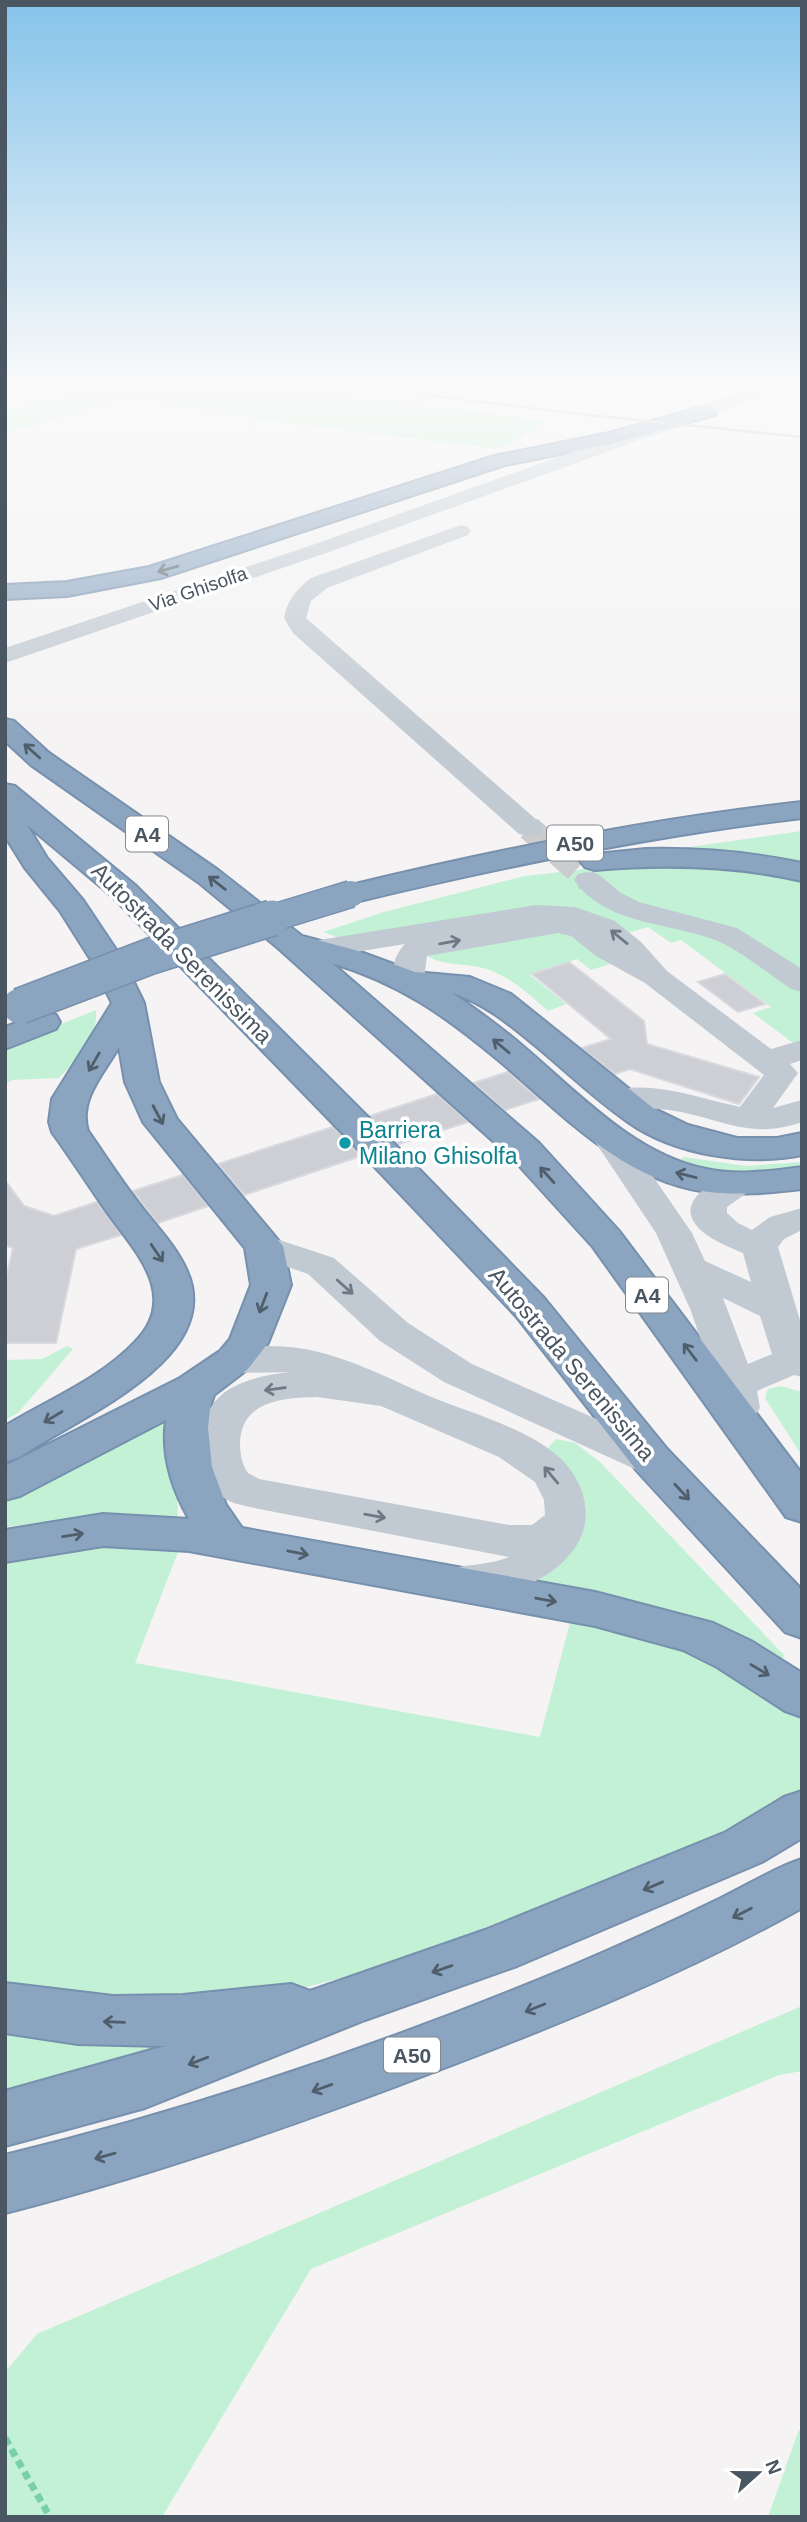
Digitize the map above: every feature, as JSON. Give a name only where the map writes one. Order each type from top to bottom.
[{"type":"highway","points":[[5,592],[67,589],[153,573],[381,499]]},
{"type":"highway","name":"A4","points":[[5,727],[40,759],[304,945],[526,1152],[606,1239],[802,1506]]},
{"type":"highway","name":"Autostrada Serenissima","points":[[5,792],[124,891],[367,1136],[530,1307],[652,1460],[802,1620]]},
{"type":"highway","name":"A50","points":[[362,901],[481,862],[690,824],[802,810]]},
{"type":"highway","points":[[5,811],[35,862],[90,932],[128,1003],[142,1082],[161,1122],[264,1246],[271,1285],[248,1343],[234,1360],[195,1388],[5,1485]]},
{"type":"highway","points":[[5,1039],[23,1013],[158,977],[362,901],[649,846],[802,825]]},
{"type":"highway","points":[[551,865],[635,858],[688,858],[759,863],[802,872]]},
{"type":"highway","points":[[304,945],[408,980],[472,1021],[609,1137],[657,1167],[704,1180],[798,1181]]},
{"type":"highway","points":[[408,980],[459,984],[500,1001],[641,1115],[675,1133],[718,1146],[757,1150],[802,1144]]},
{"type":"highway","points":[[10,1442],[131,1368],[161,1338],[171,1322],[176,1303],[175,1289],[158,1251],[126,1212],[70,1132],[67,1122],[69,1098],[85,1077],[128,1003]]},
{"type":"highway","points":[[195,1388],[187,1409],[185,1426],[188,1461],[212,1522],[226,1540]]},
{"type":"highway","points":[[5,1546],[103,1530],[226,1540],[595,1609],[696,1636],[734,1654],[802,1698]]},
{"type":"highway","points":[[5,2119],[145,2081],[352,2000],[498,1949],[744,1847],[802,1812]]},
{"type":"highway","name":"A50","points":[[5,2184],[144,2145],[308,2093],[500,2022],[602,1980],[706,1931],[802,1881]]},
{"type":"highway","points":[[5,2008],[86,2021],[185,2022],[352,2000]]},
{"type":"street","name":"Via Ghisolfa","points":[[5,656],[461,499]]},
{"type":"street","points":[[461,531],[319,583],[304,594],[296,606],[295,618],[301,628],[529,828]]},
{"type":"street","points":[[588,880],[611,899],[629,908],[727,934],[802,983]]},
{"type":"street","points":[[304,945],[536,914],[572,913],[604,925],[627,943],[656,977]]},
{"type":"street","points":[[408,980],[410,956],[417,949],[559,925],[582,930],[607,950],[656,977]]},
{"type":"street","points":[[748,1120],[782,1073],[766,1061]]},
{"type":"street","points":[[621,1098],[670,1100],[748,1120],[767,1121],[802,1110]]},
{"type":"street","points":[[609,1137],[674,1233],[710,1311],[736,1385],[742,1423]]},
{"type":"street","points":[[739,1182],[709,1203],[709,1216],[725,1231],[760,1247]]},
{"type":"street","points":[[736,1385],[798,1361],[789,1350],[760,1247],[763,1238],[770,1232],[802,1219]]},
{"type":"street","points":[[264,1246],[321,1266],[413,1346],[458,1373],[652,1460]]},
{"type":"street","points":[[690,1268],[777,1309]]},
{"type":"street","points":[[234,1360],[285,1359],[310,1362],[506,1445],[542,1465],[553,1476],[567,1503],[564,1531],[554,1545],[526,1567],[491,1580],[451,1583]]},
{"type":"street","points":[[391,1395],[337,1385],[274,1388],[257,1392],[230,1408],[224,1420],[220,1437],[225,1471],[233,1483],[253,1493],[523,1543],[549,1537],[559,1530],[567,1517]]},
{"type":"street","points":[[506,1445],[538,1408]]},
{"type":"lane","points":[[656,977],[766,1061],[802,1049]]},
{"type":"path","points":[[5,2438],[50,2517]]},
{"type":"green space","points":[[802,831],[802,866],[675,849]]},
{"type":"green space","points":[[623,865],[715,865],[802,878],[802,978],[736,935],[691,918],[629,904],[614,896],[593,878],[581,880],[598,893],[630,909],[726,938],[802,987],[802,1044],[797,1046],[753,1013],[771,1007],[681,940],[671,943],[648,927],[624,934],[592,914],[560,908],[363,940],[345,940],[323,932],[384,912],[525,876]]},
{"type":"green space","points":[[562,929],[613,963],[591,970],[577,959],[529,974],[566,1004],[548,1011],[501,975],[483,968],[440,961],[428,956],[428,954]]},
{"type":"green space","points":[[96,1010],[96,1021],[90,1039],[80,1056],[59,1078],[13,1080],[5,1084],[5,1047]]},
{"type":"green space","points":[[684,1157],[746,1166],[802,1162],[802,1169],[724,1173],[694,1166],[681,1159]]},
{"type":"green space","points":[[67,1346],[73,1349],[18,1413],[5,1420],[5,1360],[42,1359]]},
{"type":"green space","points":[[781,1386],[802,1392],[802,1456],[765,1398],[768,1389]]},
{"type":"green space","points":[[164,1417],[172,1419],[178,1516],[173,1521],[74,1519],[5,1527],[5,1496]]},
{"type":"green space","points":[[556,1439],[575,1443],[600,1462],[785,1656],[778,1661],[537,1583],[533,1579],[574,1537],[583,1525],[586,1514],[586,1504],[577,1483],[547,1449]]},
{"type":"green space","points":[[122,1541],[180,1547],[135,1663],[540,1737],[571,1619],[697,1651],[802,1713],[802,1790],[738,1827],[423,1956],[299,1989],[190,1999],[82,1996],[5,1981],[5,1564],[24,1556]]},
{"type":"green space","points":[[802,2006],[802,2071],[779,2075],[311,2269],[162,2517],[5,2517],[5,2372],[37,2334]]},
{"type":"green space","points":[[5,2021],[153,2039],[154,2050],[5,2093]]},
{"type":"green space","points":[[802,2427],[802,2517],[768,2517],[798,2432]]},
{"type":"building","points":[[569,962],[644,1021],[647,1044],[759,1077],[739,1104],[630,1069],[615,1074],[582,1048],[611,1039],[532,974]]},
{"type":"building","points":[[725,974],[765,1004],[738,1012],[698,982]]},
{"type":"building","points":[[508,1072],[539,1099],[505,1110],[474,1083]]},
{"type":"building","points":[[437,1094],[468,1122],[398,1144],[370,1116]]},
{"type":"building","points":[[333,1127],[361,1156],[244,1195],[218,1164]]},
{"type":"building","points":[[183,1175],[208,1206],[158,1223],[133,1191]]},
{"type":"building","points":[[5,1180],[24,1206],[54,1216],[97,1202],[121,1235],[76,1249],[56,1343],[5,1343],[5,1283],[13,1248],[5,1245]]},
{"type":"tunnel","points":[[529,828],[588,880]]},
{"type":"place","name":"Barriera Milano Ghisolfa","points":[[345,1143]]}]
